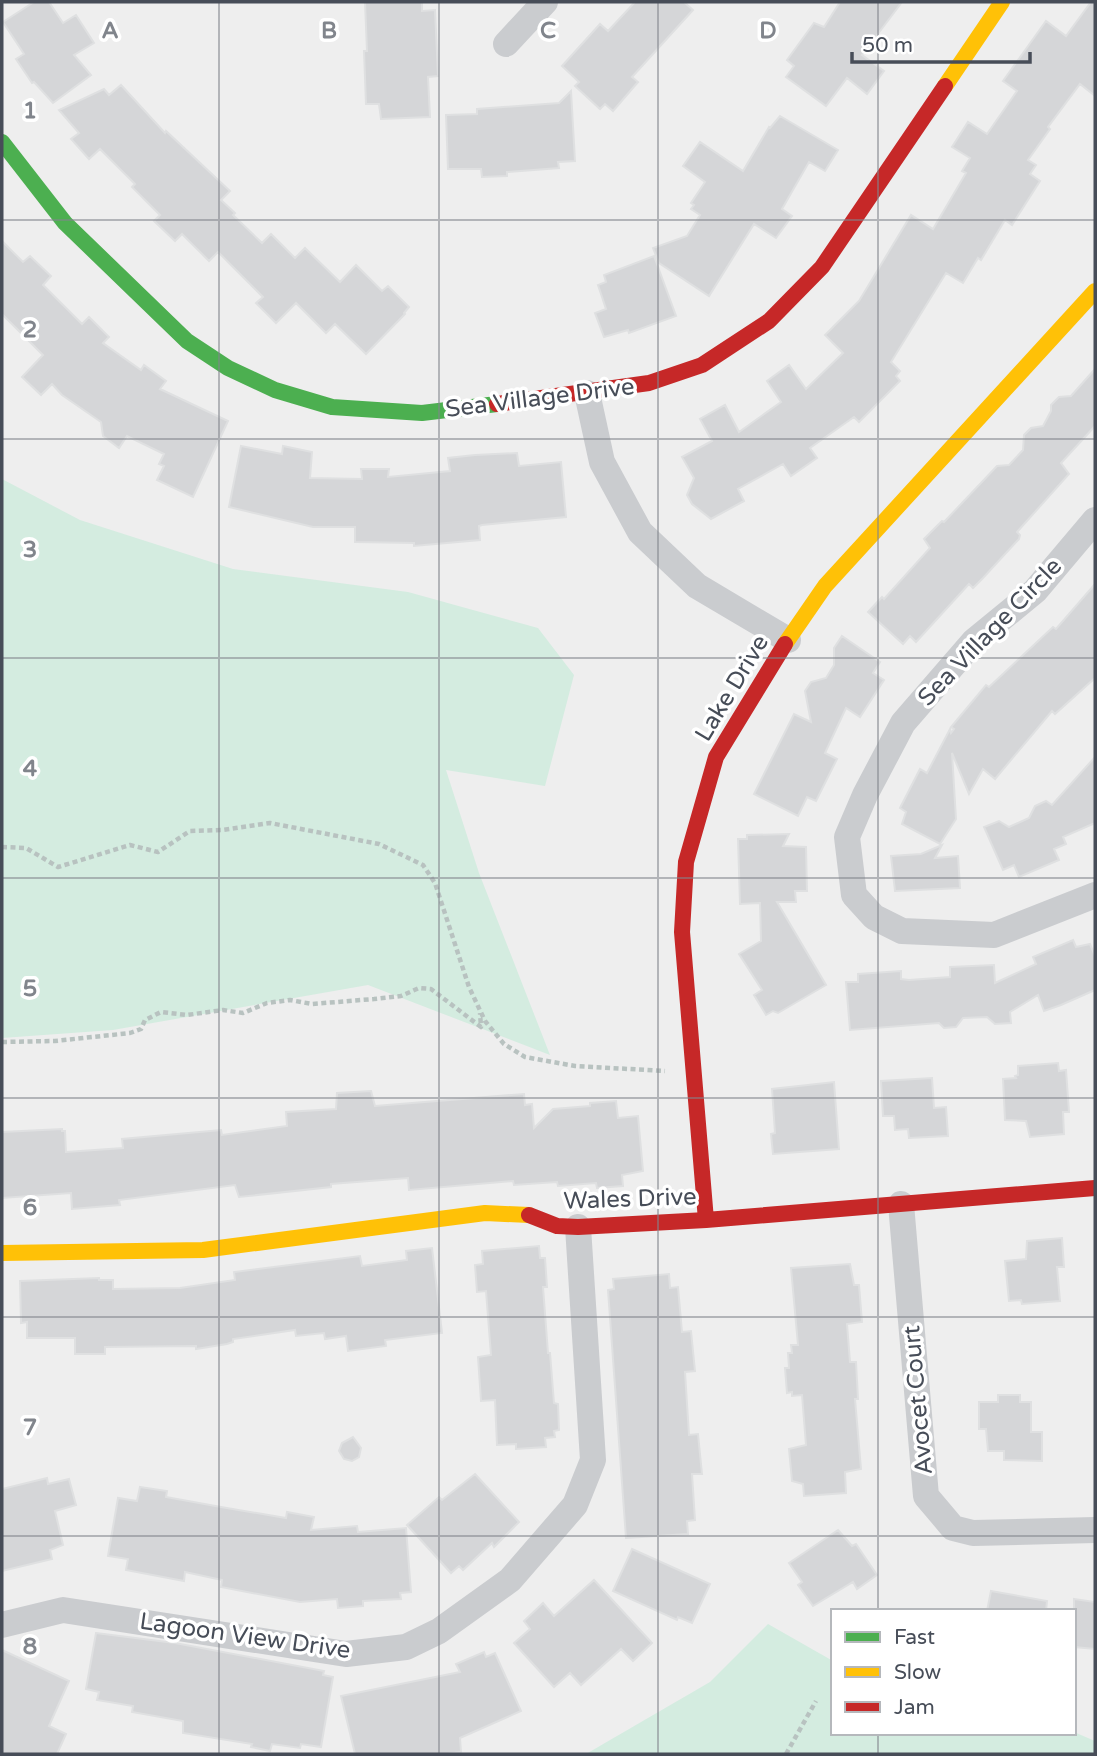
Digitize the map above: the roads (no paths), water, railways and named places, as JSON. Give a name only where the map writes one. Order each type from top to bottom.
[{"type":"street","points":[[506,44],[545,2]]},
{"type":"street","name":"Sea Village Drive","points":[[2,142],[65,223],[187,341],[228,368],[275,390],[332,407],[422,413],[587,393],[649,383],[702,365],[769,321],[822,267],[1002,2]]},
{"type":"street","name":"Lake Drive","points":[[706,1220],[682,932],[686,862],[716,757],[788,640],[825,586],[1095,291]]},
{"type":"street","points":[[587,393],[602,462],[640,533],[697,586],[788,640]]},
{"type":"street","name":"Sea Village Circle","points":[[1095,520],[1035,591],[974,642],[903,723],[865,795],[847,837],[854,895],[874,917],[902,931],[994,935],[1095,895]]},
{"type":"street","name":"Wales Drive","points":[[2,1253],[203,1250],[485,1213],[533,1215],[557,1226],[578,1227],[706,1220],[1095,1188]]},
{"type":"street","name":"Avocet Court","points":[[901,1204],[926,1496],[953,1528],[973,1533],[1095,1530]]},
{"type":"street","name":"Lagoon View Drive","points":[[2,1625],[63,1610],[346,1654],[406,1647],[439,1631],[510,1580],[575,1505],[593,1460],[578,1227]]}]
